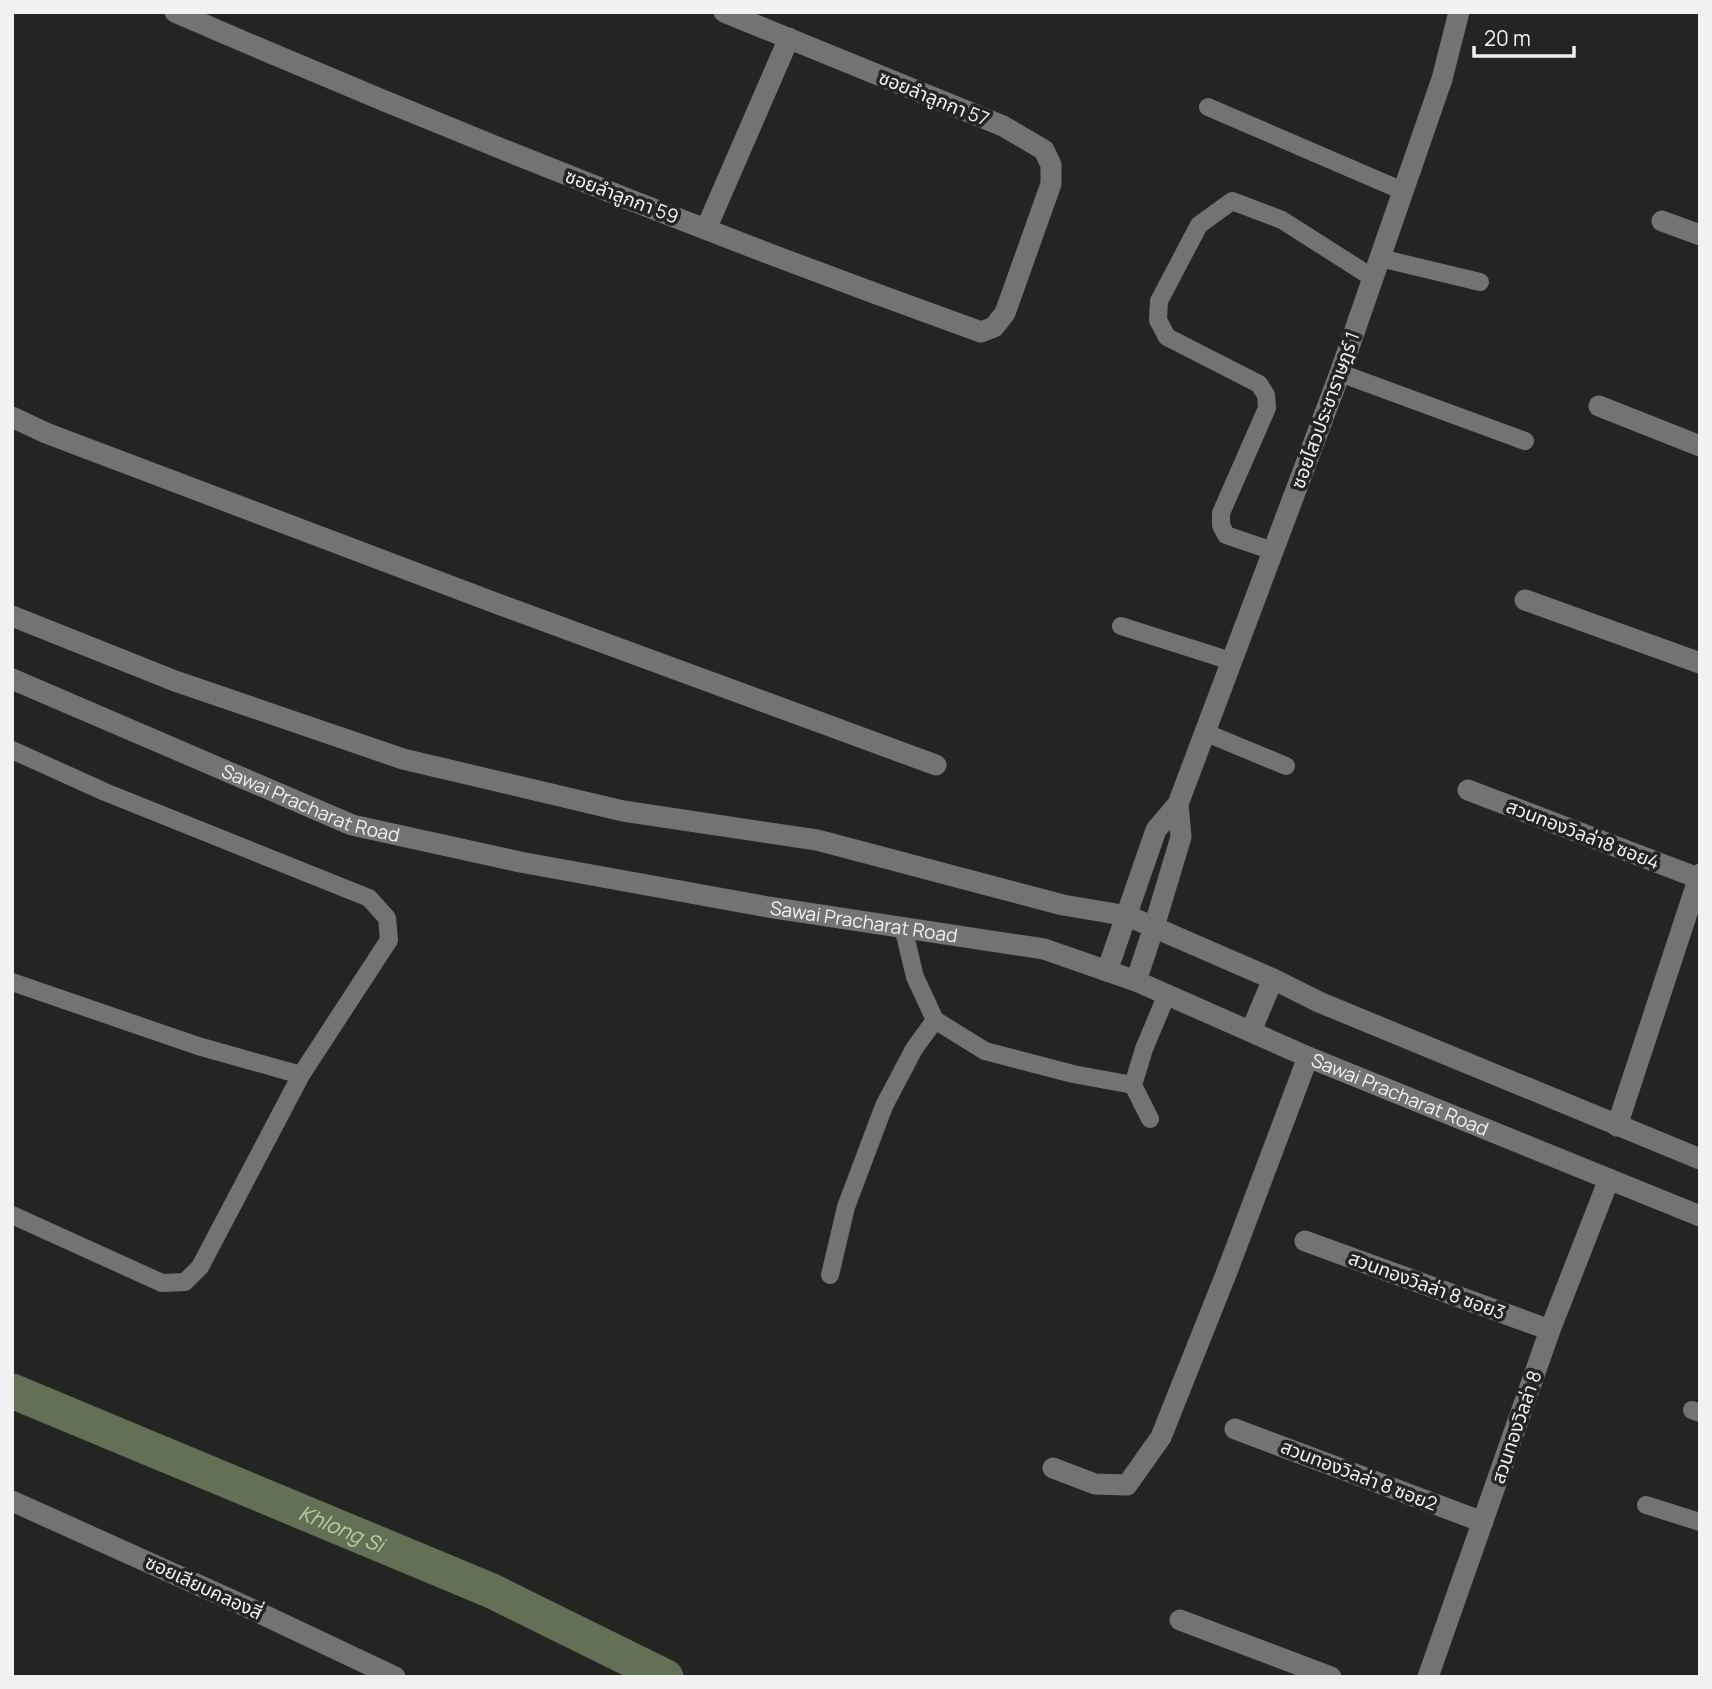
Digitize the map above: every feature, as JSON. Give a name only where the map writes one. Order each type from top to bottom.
[{"type":"street","name":"ซอยลำลูกกา 59","points":[[174,12],[370,95],[706,229],[981,332],[994,327],[1004,313],[1027,249]]},
{"type":"street","name":"ซอยลำลูกกา 57","points":[[724,12],[1003,127],[1044,150],[1051,165],[1051,184],[1027,249]]},
{"type":"street","name":"ซอยไสวประชาราษฎร์ 1","points":[[1178,804],[1340,373],[1442,79],[1459,12]]},
{"type":"street","points":[[706,229],[789,38]]},
{"type":"street","points":[[1662,221],[1700,234]]},
{"type":"street","points":[[1599,406],[1700,446]]},
{"type":"street","points":[[12,417],[47,433],[498,604],[936,765]]},
{"type":"street","points":[[1525,600],[1700,663]]},
{"type":"street","points":[[12,616],[175,681],[403,759],[623,810],[817,840],[1063,905],[1128,916],[1273,978],[1319,1002],[1700,1159]]},
{"type":"street","name":"Sawai Pracharat Road","points":[[12,679],[352,825],[534,864],[768,907],[1044,949],[1136,981],[1308,1057],[1700,1216]]},
{"type":"street","name":"สวนทองวิลล่า8 ซอย4","points":[[1468,790],[1699,876]]},
{"type":"street","points":[[1107,971],[1156,830],[1178,804]]},
{"type":"street","points":[[1136,981],[1181,837],[1178,804]]},
{"type":"street","points":[[1617,1126],[1699,876]]},
{"type":"street","points":[[1251,1031],[1273,978]]},
{"type":"street","points":[[1053,1468],[1096,1484],[1127,1485],[1161,1437],[1308,1057]]},
{"type":"street","name":"สวนทองวิลล่า 8","points":[[1428,1677],[1550,1330],[1609,1179]]},
{"type":"street","name":"สวนทองวิลล่า 8 ซอย3","points":[[1305,1241],[1550,1330]]},
{"type":"street","name":"สวนทองวิลล่า 8 ซอย2","points":[[1236,1429],[1483,1522]]},
{"type":"street","name":"ซอยเลียบคลองสี่","points":[[12,1501],[395,1677]]},
{"type":"street","points":[[1180,1620],[1331,1677]]},
{"type":"lane","points":[[1208,107],[1403,191]]},
{"type":"lane","points":[[1272,551],[1226,535],[1221,525],[1221,513],[1267,408],[1266,395],[1259,384],[1167,337],[1158,320],[1159,302],[1199,225],[1232,201],[1282,220],[1373,278]]},
{"type":"lane","points":[[1380,258],[1479,282]]},
{"type":"lane","points":[[1340,373],[1525,442]]},
{"type":"lane","points":[[1121,626],[1231,661]]},
{"type":"lane","points":[[1204,732],[1286,766]]},
{"type":"lane","points":[[12,750],[105,792],[369,898],[387,918],[389,940],[301,1074],[200,1267],[185,1282],[162,1283],[12,1215]]},
{"type":"lane","points":[[904,928],[915,977],[935,1020],[985,1051],[1133,1085]]},
{"type":"lane","points":[[12,982],[198,1046],[301,1074]]},
{"type":"lane","points":[[1150,1119],[1133,1085],[1144,1049],[1167,994]]},
{"type":"lane","points":[[830,1275],[846,1207],[884,1106],[915,1049],[935,1020]]},
{"type":"lane","points":[[1646,1505],[1700,1522]]},
{"type":"waterway","name":"Khlong Si","points":[[12,1391],[492,1591],[666,1677]]}]
